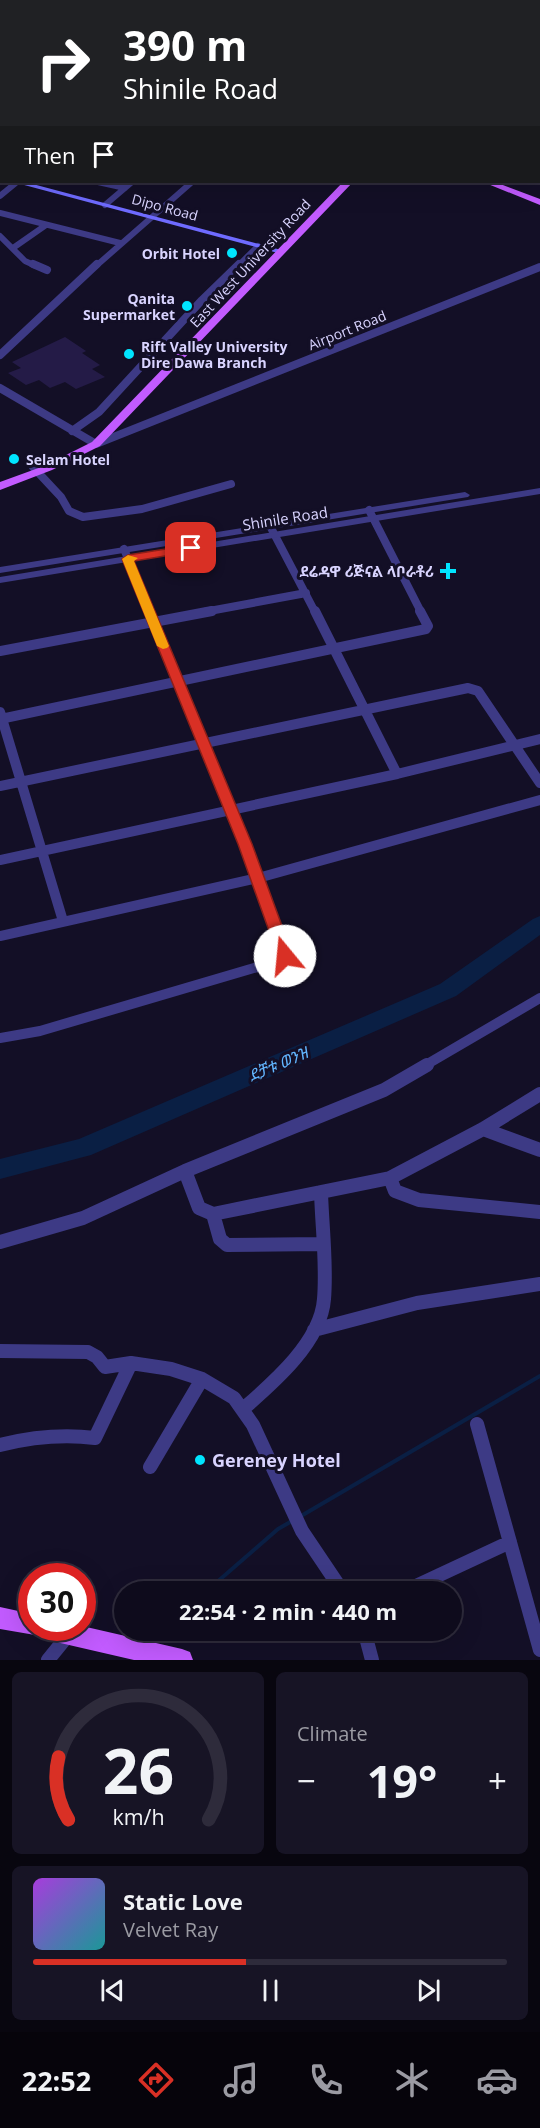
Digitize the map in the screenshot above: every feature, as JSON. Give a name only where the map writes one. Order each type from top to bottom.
[{"type":"main road","name":"Dipo Road","points":[[21,183],[276,250]]},
{"type":"main road","name":"East West University Road","points":[[0,486],[92,442],[276,250],[335,183]]},
{"type":"main road","name":"East West University Road","points":[[276,250],[347,183]]},
{"type":"main road","points":[[491,183],[540,202]]},
{"type":"main road","points":[[505,183],[540,196]]},
{"type":"main road","name":"East West University Road","points":[[0,480],[35,470]]},
{"type":"main road","points":[[0,1618],[18,1622]]},
{"type":"main road","points":[[96,1639],[182,1660]]},
{"type":"street","points":[[242,0],[259,0]]},
{"type":"street","points":[[0,196],[16,183]]},
{"type":"street","points":[[102,183],[125,188]]},
{"type":"street","points":[[105,205],[131,183]]},
{"type":"street","points":[[0,355],[120,243],[191,183]]},
{"type":"street","points":[[0,213],[120,243]]},
{"type":"street","points":[[14,248],[46,225]]},
{"type":"street","points":[[0,236],[25,261],[47,270]]},
{"type":"street","points":[[72,431],[99,412],[202,300],[258,246]]},
{"type":"street","name":"Airport Road","points":[[92,442],[540,267]]},
{"type":"street","points":[[0,388],[92,442]]},
{"type":"street","points":[[35,470],[61,497],[69,511],[83,517],[142,509],[231,484]]},
{"type":"street","name":"Shinile Road","points":[[0,570],[126,554],[371,514],[540,483]]},
{"type":"street","name":"Shinile Road","points":[[371,514],[540,491]]},
{"type":"street","points":[[63,921],[41,851],[23,781],[1,716],[428,628],[371,514]]},
{"type":"street","points":[[273,530],[366,709],[397,774]]},
{"type":"street","points":[[0,1038],[40,1031],[281,960],[286,952],[231,810],[126,554]]},
{"type":"street","name":"Shinile Road","points":[[0,580],[126,554]]},
{"type":"street","points":[[0,651],[306,593]]},
{"type":"street","points":[[0,786],[366,709],[474,689],[540,783]]},
{"type":"street","points":[[0,860],[397,774],[540,739]]},
{"type":"street","points":[[0,936],[258,878],[540,800]]},
{"type":"street","points":[[0,1242],[83,1218],[185,1171],[258,1144],[403,1082],[540,998]]},
{"type":"street","points":[[185,1171],[199,1208],[213,1214],[390,1178],[483,1129],[540,1094]]},
{"type":"street","points":[[483,1129],[496,1136],[540,1150]]},
{"type":"street","points":[[390,1178],[395,1191],[419,1200],[540,1212]]},
{"type":"street","points":[[243,1409],[282,1375],[314,1330],[324,1302],[321,1192]]},
{"type":"street","points":[[213,1214],[220,1239],[227,1245],[322,1244]]},
{"type":"street","points":[[314,1330],[417,1303],[478,1291],[540,1284]]},
{"type":"street","points":[[0,1351],[88,1352],[97,1357],[105,1367],[131,1363],[171,1369],[221,1388],[243,1409],[302,1531],[336,1581]]},
{"type":"street","points":[[0,1445],[39,1437],[69,1435],[95,1438],[131,1363]]},
{"type":"street","points":[[150,1467],[202,1379]]},
{"type":"street","points":[[477,1424],[540,1650]]},
{"type":"street","points":[[427,1581],[510,1542]]},
{"type":"street","points":[[48,1660],[63,1641]]},
{"type":"street","points":[[367,1641],[372,1660]]},
{"type":"building","points":[[65,337],[86,351],[82,353],[100,365],[92,369],[105,377],[76,389],[65,382],[50,388],[39,380],[26,385],[8,373],[21,368],[12,362]]},
{"type":"waterway","name":"ደቻቱ ወንዝ","points":[[0,1169],[83,1148],[448,990],[540,924]]},
{"type":"waterway","points":[[301,1516],[540,1376]]},
{"type":"waterway","points":[[218,1581],[278,1529],[292,1521]]},
{"type":"slow traffic","points":[[132,558],[128,559],[163,646]]},
{"type":"place","name":"Orbit Hotel","points":[[232,253]]},
{"type":"place","name":"Qanita Supermarket","points":[[187,306]]},
{"type":"place","name":"Rift Valley University Dire Dawa Branch","points":[[129,354]]},
{"type":"place","name":"Selam Hotel","points":[[14,459]]},
{"type":"place","name":"ደሬዳዋ ሪጅናል ላቦራቶሪ","points":[[448,571]]},
{"type":"place","name":"Gereney Hotel","points":[[200,1460]]},
{"type":"route","points":[[191,548],[128,559],[245,844],[286,952],[285,956]]}]
